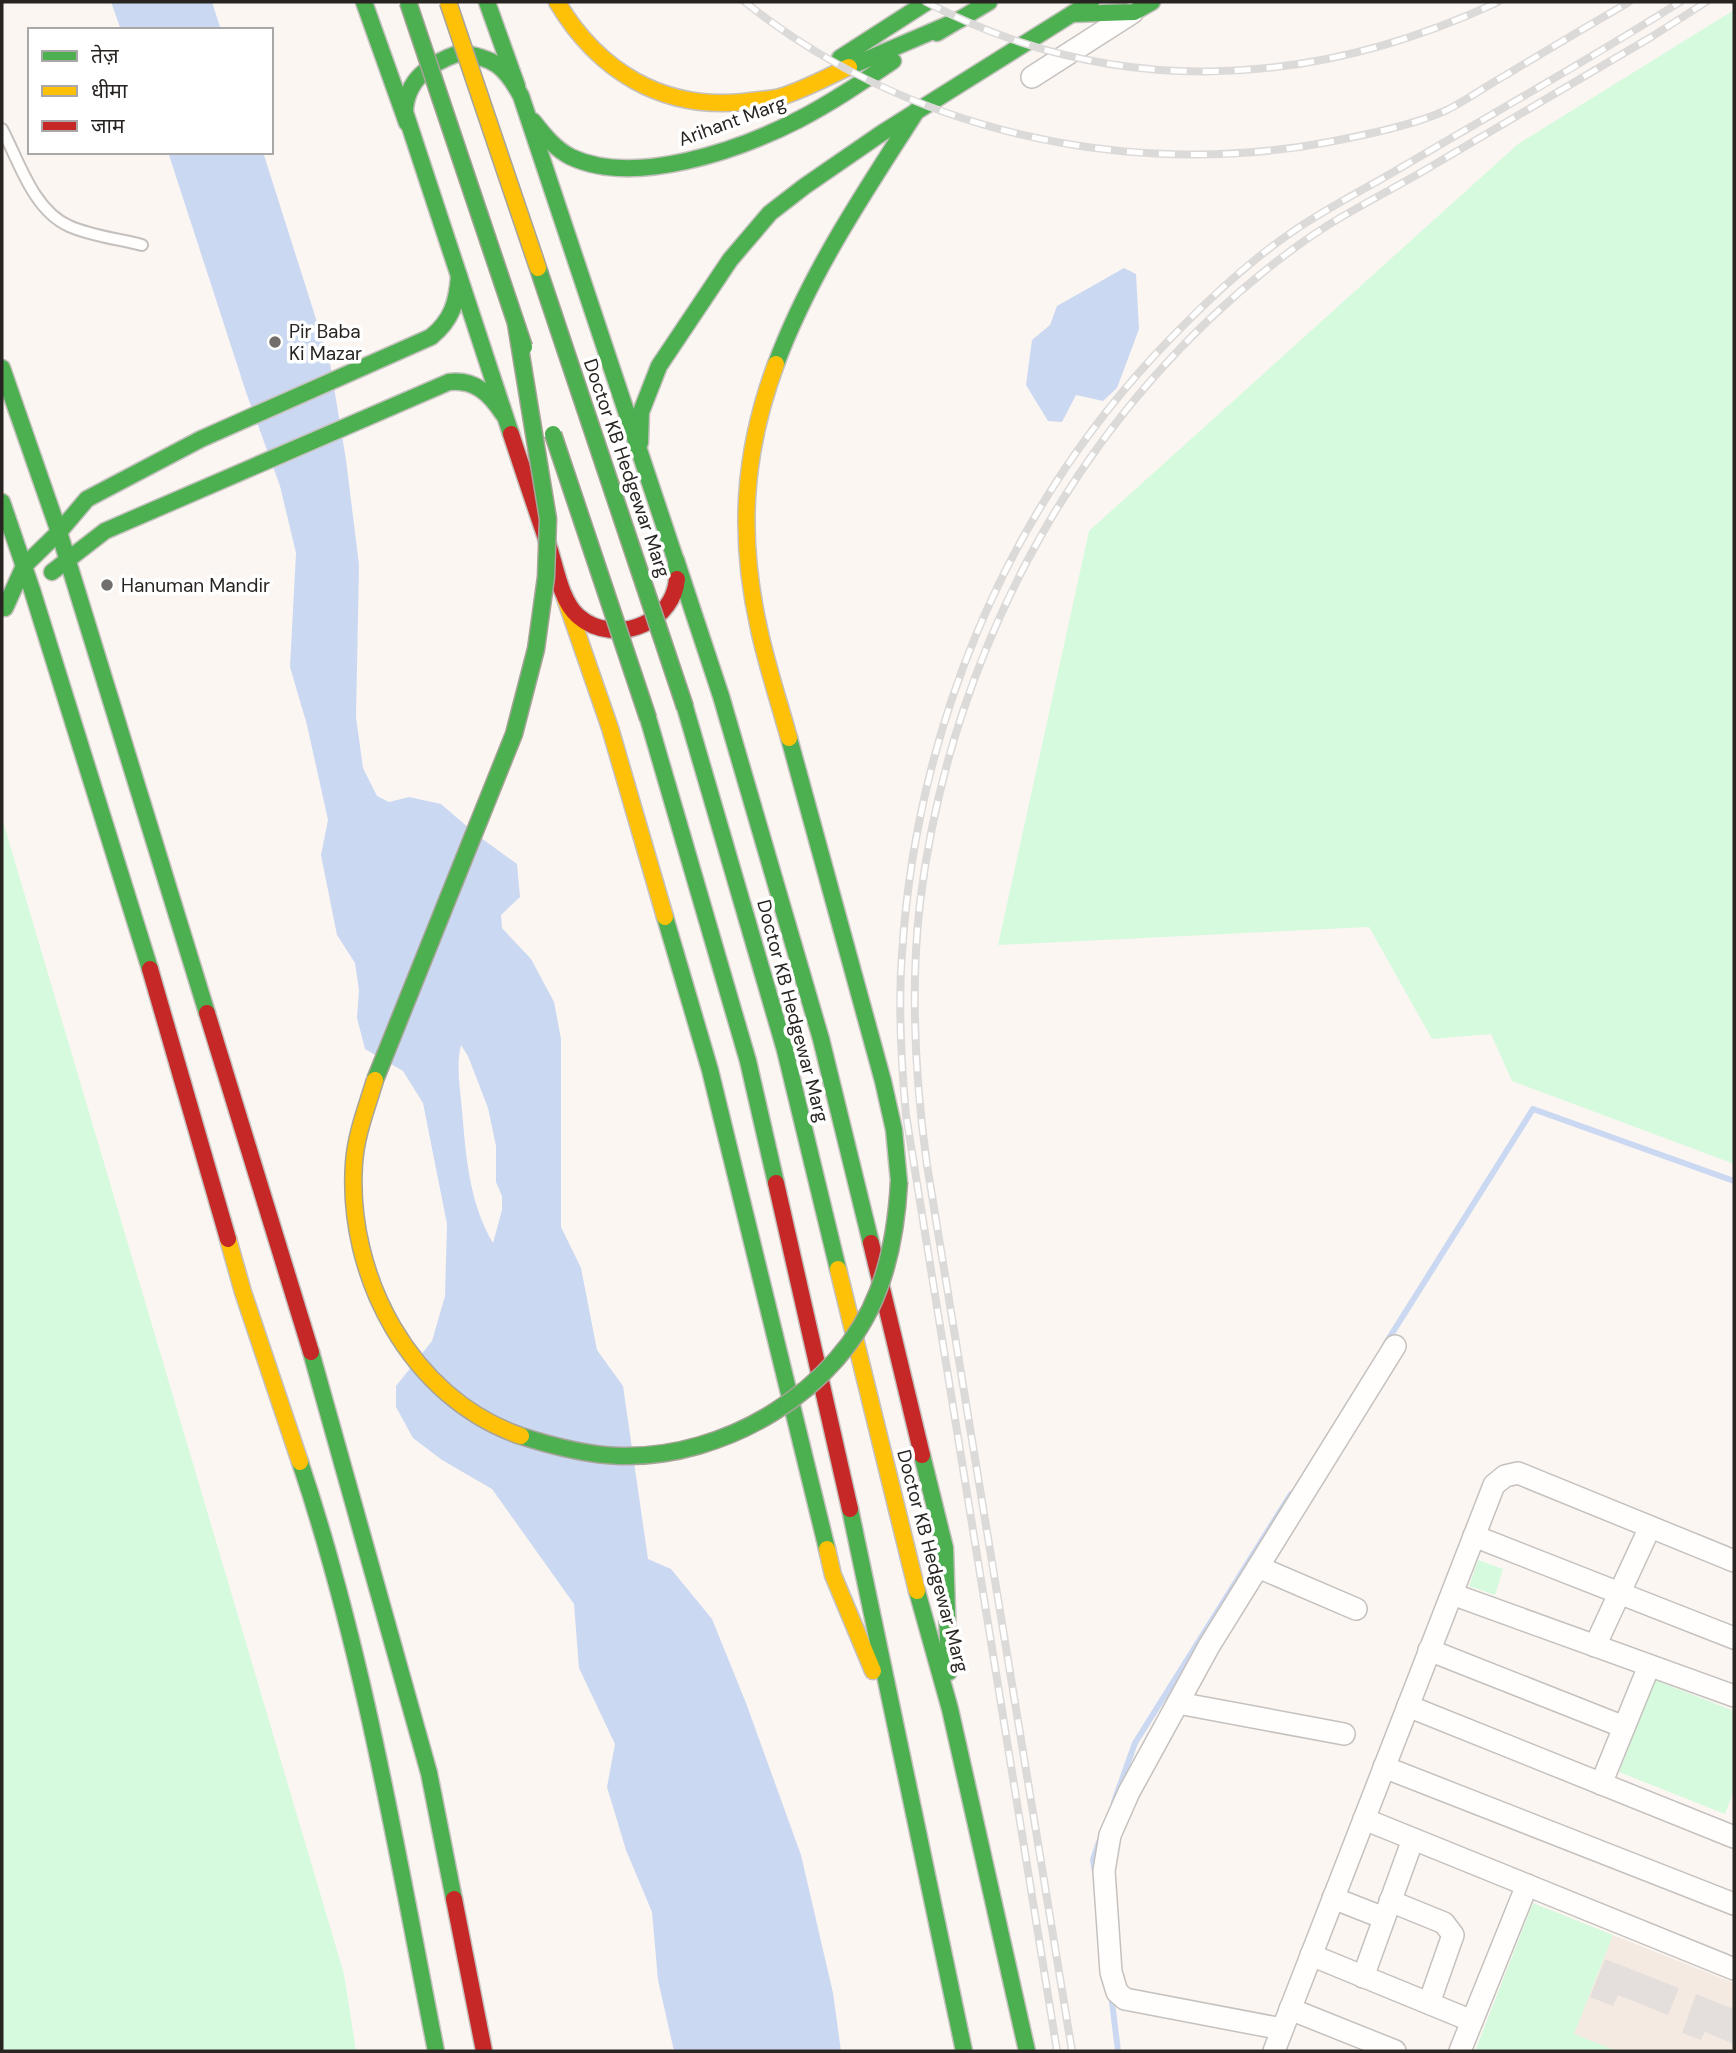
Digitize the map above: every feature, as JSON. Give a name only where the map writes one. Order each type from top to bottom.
[{"type":"main road","points":[[364,2],[410,131],[448,204],[459,276],[610,728],[710,1069],[833,1575],[898,1730]]},
{"type":"main road","points":[[408,2],[648,718],[748,1061],[862,1564],[964,2051]]},
{"type":"main road","name":"Doctor KB Hedgewar Marg","points":[[448,2],[685,707],[785,1050],[908,1558],[950,1709],[1027,2051]]},
{"type":"main road","points":[[487,2],[522,101],[534,176],[612,410],[644,463]]},
{"type":"main road","points":[[557,2],[582,40],[611,65],[640,84],[671,97],[709,103],[749,102],[780,97],[961,19]]},
{"type":"main road","points":[[780,97],[927,2]]},
{"type":"main road","name":"Arihant Marg","points":[[522,101],[545,139],[577,161],[614,169],[639,170],[676,163],[775,131],[812,113],[989,2]]},
{"type":"main road","points":[[950,1709],[945,1548],[821,1039],[722,696],[644,463],[638,435],[651,384],[666,352],[732,257],[760,222],[789,197],[918,109],[1091,2]]},
{"type":"main road","points":[[1072,14],[1143,7]]},
{"type":"main road","points":[[410,131],[405,109],[410,89],[422,72],[439,59],[459,53],[480,55],[499,64],[511,77],[522,101]]},
{"type":"main road","points":[[516,324],[548,519],[546,577],[536,649],[514,734],[376,1078],[354,1160],[355,1209],[363,1260],[378,1304],[405,1349],[433,1379],[463,1404],[495,1426],[524,1437],[586,1452],[623,1456],[652,1455],[708,1444],[760,1422],[797,1398],[826,1370],[857,1331],[879,1288],[891,1251],[899,1182],[894,1130],[883,1081],[759,631],[749,578],[746,496],[756,426],[775,361],[807,293],[865,191],[918,109]]},
{"type":"main road","points":[[448,204],[534,176]]},
{"type":"main road","points":[[3,609],[24,566],[88,499],[201,439],[431,337],[445,326],[457,299],[459,276]]},
{"type":"main road","points":[[2,368],[59,532],[333,1428],[429,1773],[484,2051]]},
{"type":"main road","points":[[3,609],[32,590],[67,559],[105,531],[425,391],[459,379],[470,382],[487,393],[506,419]]},
{"type":"main road","points":[[513,441],[612,410]]},
{"type":"main road","points":[[2,502],[172,1040],[243,1292],[314,1503],[368,1705],[436,2051]]},
{"type":"main road","points":[[562,587],[573,610],[581,618],[597,627],[616,631],[635,629],[652,621],[666,608],[675,590],[678,573],[674,555]]},
{"type":"street","points":[[1032,77],[1143,7]]},
{"type":"street","points":[[1395,1346],[1209,1646],[1129,1792],[1110,1835],[1104,1871],[1113,1985],[1125,1999],[1286,2019],[1395,2051]]},
{"type":"street","points":[[1274,2051],[1494,1485],[1505,1476],[1518,1473],[1734,1561]]},
{"type":"street","points":[[1595,1646],[1650,1527]]},
{"type":"street","points":[[1474,1536],[1734,1638]]},
{"type":"street","points":[[1258,1567],[1356,1609]]},
{"type":"street","points":[[1452,1594],[1734,1696]]},
{"type":"street","points":[[1429,1650],[1624,1727]]},
{"type":"street","points":[[1601,1784],[1649,1666]]},
{"type":"street","points":[[1178,1703],[1343,1734]]},
{"type":"street","points":[[1408,1706],[1733,1834]]},
{"type":"street","points":[[1384,1767],[1734,1904]]},
{"type":"street","points":[[1364,1819],[1734,1969]]},
{"type":"street","points":[[1363,1977],[1413,1839]]},
{"type":"street","points":[[1460,2051],[1527,1885]]},
{"type":"street","points":[[1333,1898],[1444,1923],[1453,1935],[1430,2003]]},
{"type":"street","points":[[1311,1955],[1472,2021]]},
{"type":"lane","points":[[2,129],[34,192],[49,212],[67,226],[142,245]]},
{"type":"shaded area","points":[[1613,1935],[1734,1983],[1734,2051],[1617,2051],[1574,2034]]},
{"type":"green space","points":[[1734,10],[1734,1164],[1512,1081],[1491,1034],[1432,1039],[1369,927],[998,945],[1089,531],[1518,144]]},
{"type":"green space","points":[[2,818],[344,1974],[356,2051],[2,2051]]},
{"type":"green space","points":[[1478,1560],[1503,1569],[1495,1595],[1469,1586]]},
{"type":"green space","points":[[1655,1680],[1734,1711],[1734,1790],[1725,1814],[1619,1772]]},
{"type":"green space","points":[[1533,1903],[1613,1935],[1574,2034],[1617,2051],[1475,2051]]},
{"type":"water","points":[[111,2],[212,2],[220,28],[120,28]]},
{"type":"water","points":[[169,154],[264,154],[330,363],[359,565],[356,717],[363,768],[377,796],[389,802],[409,797],[441,804],[517,864],[520,897],[501,915],[502,928],[531,959],[554,1002],[561,1039],[561,1227],[581,1268],[597,1350],[623,1386],[648,1559],[671,1569],[712,1619],[746,1703],[801,1855],[833,1993],[841,2051],[674,2051],[658,1980],[652,1912],[626,1850],[607,1787],[615,1744],[579,1668],[574,1604],[492,1489],[442,1460],[413,1438],[396,1407],[396,1386],[432,1341],[445,1296],[447,1224],[423,1103],[403,1071],[365,1049],[357,1018],[359,990],[355,963],[337,935],[321,855],[328,820],[307,725],[290,667],[296,553],[280,486],[247,395]],"holes":[[[461,1045],[468,1056],[488,1108],[496,1146],[496,1182],[502,1196],[502,1210],[493,1243],[479,1212],[467,1162],[459,1077]]]},
{"type":"water","points":[[1124,268],[1136,274],[1139,329],[1117,388],[1103,401],[1076,395],[1062,422],[1048,421],[1026,385],[1032,340],[1050,325],[1057,306]]},
{"type":"building","points":[[1605,1959],[1679,1988],[1668,2015],[1618,1995],[1613,2006],[1590,1997]]},
{"type":"building","points":[[1696,1994],[1734,2009],[1734,2044],[1705,2032],[1701,2040],[1682,2033]]},
{"type":"waterway","points":[[1386,1343],[1533,1109],[1734,1181]]},
{"type":"waterway","points":[[1114,1802],[1135,1743],[1291,1494]]},
{"type":"waterway","points":[[1095,1872],[1093,1860],[1099,1842]]},
{"type":"waterway","points":[[1111,1994],[1118,2051]]},
{"type":"railway","points":[[745,2],[808,47],[876,84],[947,113],[1022,135],[1098,148],[1175,154],[1253,152],[1329,142],[1420,120],[1454,106],[1629,2]]},
{"type":"railway","points":[[926,2],[997,34],[1068,56],[1140,68],[1212,71],[1284,66],[1356,52],[1427,31],[1498,2]]},
{"type":"railway","points":[[1057,2051],[904,1095],[900,994],[911,872],[926,790],[948,711],[976,634],[1011,559],[1052,488],[1100,420],[1153,357],[1203,306],[1257,258],[1308,222],[1680,2]]},
{"type":"railway","points":[[1072,2051],[927,1165],[919,1100],[915,968],[920,903],[937,807],[963,712],[998,621],[1042,534],[1095,451],[1156,375],[1224,306],[1300,244],[1329,225],[1653,36],[1706,2]]},
{"type":"traffic: fast","points":[[364,2],[407,123]]},
{"type":"traffic: fast","points":[[408,2],[524,347]]},
{"type":"traffic: fast","points":[[487,2],[517,86]]},
{"type":"traffic: fast","points":[[840,58],[927,2]]},
{"type":"traffic: fast","points":[[937,33],[989,2]]},
{"type":"traffic: fast","points":[[640,443],[641,412],[659,366],[730,260],[770,213],[882,133],[1091,2]]},
{"type":"traffic: fast","points":[[1072,14],[1134,12],[1152,2]]},
{"type":"traffic: fast","points":[[849,67],[961,19]]},
{"type":"traffic: fast","points":[[459,53],[481,57],[497,65],[509,77],[521,96],[676,561],[677,579]]},
{"type":"traffic: fast","points":[[459,53],[430,67],[415,81],[406,100],[405,112],[511,434]]},
{"type":"traffic: fast","points":[[533,121],[565,154],[597,165],[625,168],[686,161],[747,143],[798,120],[893,61]]},
{"type":"traffic: fast","points":[[776,364],[822,265],[918,109]]},
{"type":"traffic: fast","points":[[538,268],[685,707]]},
{"type":"traffic: fast","points":[[5,608],[24,566],[59,532],[87,499],[201,439],[431,337],[449,317],[457,294],[459,276]]},
{"type":"traffic: fast","points":[[375,1080],[514,734],[536,649],[546,577],[548,519],[516,324]]},
{"type":"traffic: fast","points":[[2,368],[59,532],[207,1013]]},
{"type":"traffic: fast","points":[[52,572],[105,531],[449,382],[467,383],[481,389],[503,414]]},
{"type":"traffic: fast","points":[[553,434],[648,718]]},
{"type":"traffic: fast","points":[[2,502],[150,969]]},
{"type":"traffic: fast","points":[[676,560],[721,696],[821,1039],[871,1243]]},
{"type":"traffic: fast","points":[[685,707],[785,1050],[838,1269]]},
{"type":"traffic: fast","points":[[648,718],[748,1061],[776,1183]]},
{"type":"traffic: fast","points":[[789,738],[883,1081],[894,1130],[899,1182]]},
{"type":"traffic: fast","points":[[665,917],[710,1070],[827,1549]]},
{"type":"traffic: fast","points":[[521,1436],[595,1454],[659,1454],[699,1446],[774,1412],[807,1388],[836,1359],[860,1327],[878,1291],[887,1264],[895,1224],[899,1182]]},
{"type":"traffic: fast","points":[[311,1352],[429,1773],[454,1899]]},
{"type":"traffic: fast","points":[[922,1455],[945,1548],[949,1672]]},
{"type":"traffic: fast","points":[[300,1462],[323,1534],[361,1680],[436,2051]]},
{"type":"traffic: fast","points":[[850,1509],[964,2051]]},
{"type":"traffic: fast","points":[[917,1591],[950,1709],[1027,2051]]},
{"type":"traffic: slow","points":[[448,2],[538,268]]},
{"type":"traffic: slow","points":[[557,2],[592,48],[613,66],[635,81],[659,92],[686,99],[713,103],[776,98],[849,67]]},
{"type":"traffic: slow","points":[[776,364],[756,430],[747,495],[746,528],[752,595],[769,670],[789,738]]},
{"type":"traffic: slow","points":[[565,598],[610,728],[665,917]]},
{"type":"traffic: slow","points":[[375,1080],[359,1131],[354,1163],[354,1205],[361,1248],[374,1289],[393,1327],[417,1362],[447,1393],[482,1418],[521,1436]]},
{"type":"traffic: slow","points":[[228,1239],[300,1462]]},
{"type":"traffic: slow","points":[[838,1269],[917,1591]]},
{"type":"traffic: slow","points":[[827,1549],[833,1575],[873,1671]]},
{"type":"traffic: jam","points":[[511,434],[560,584],[567,602],[578,616],[593,625],[610,630],[636,627],[662,611],[671,600],[677,579]]},
{"type":"traffic: jam","points":[[150,969],[228,1239]]},
{"type":"traffic: jam","points":[[207,1013],[311,1352]]},
{"type":"traffic: jam","points":[[776,1183],[850,1509]]},
{"type":"traffic: jam","points":[[871,1243],[922,1455]]},
{"type":"traffic: jam","points":[[454,1899],[484,2051]]},
{"type":"place","name":"Pir Baba Ki Mazar","points":[[275,342]]},
{"type":"place","name":"Hanuman Mandir","points":[[107,585]]}]
